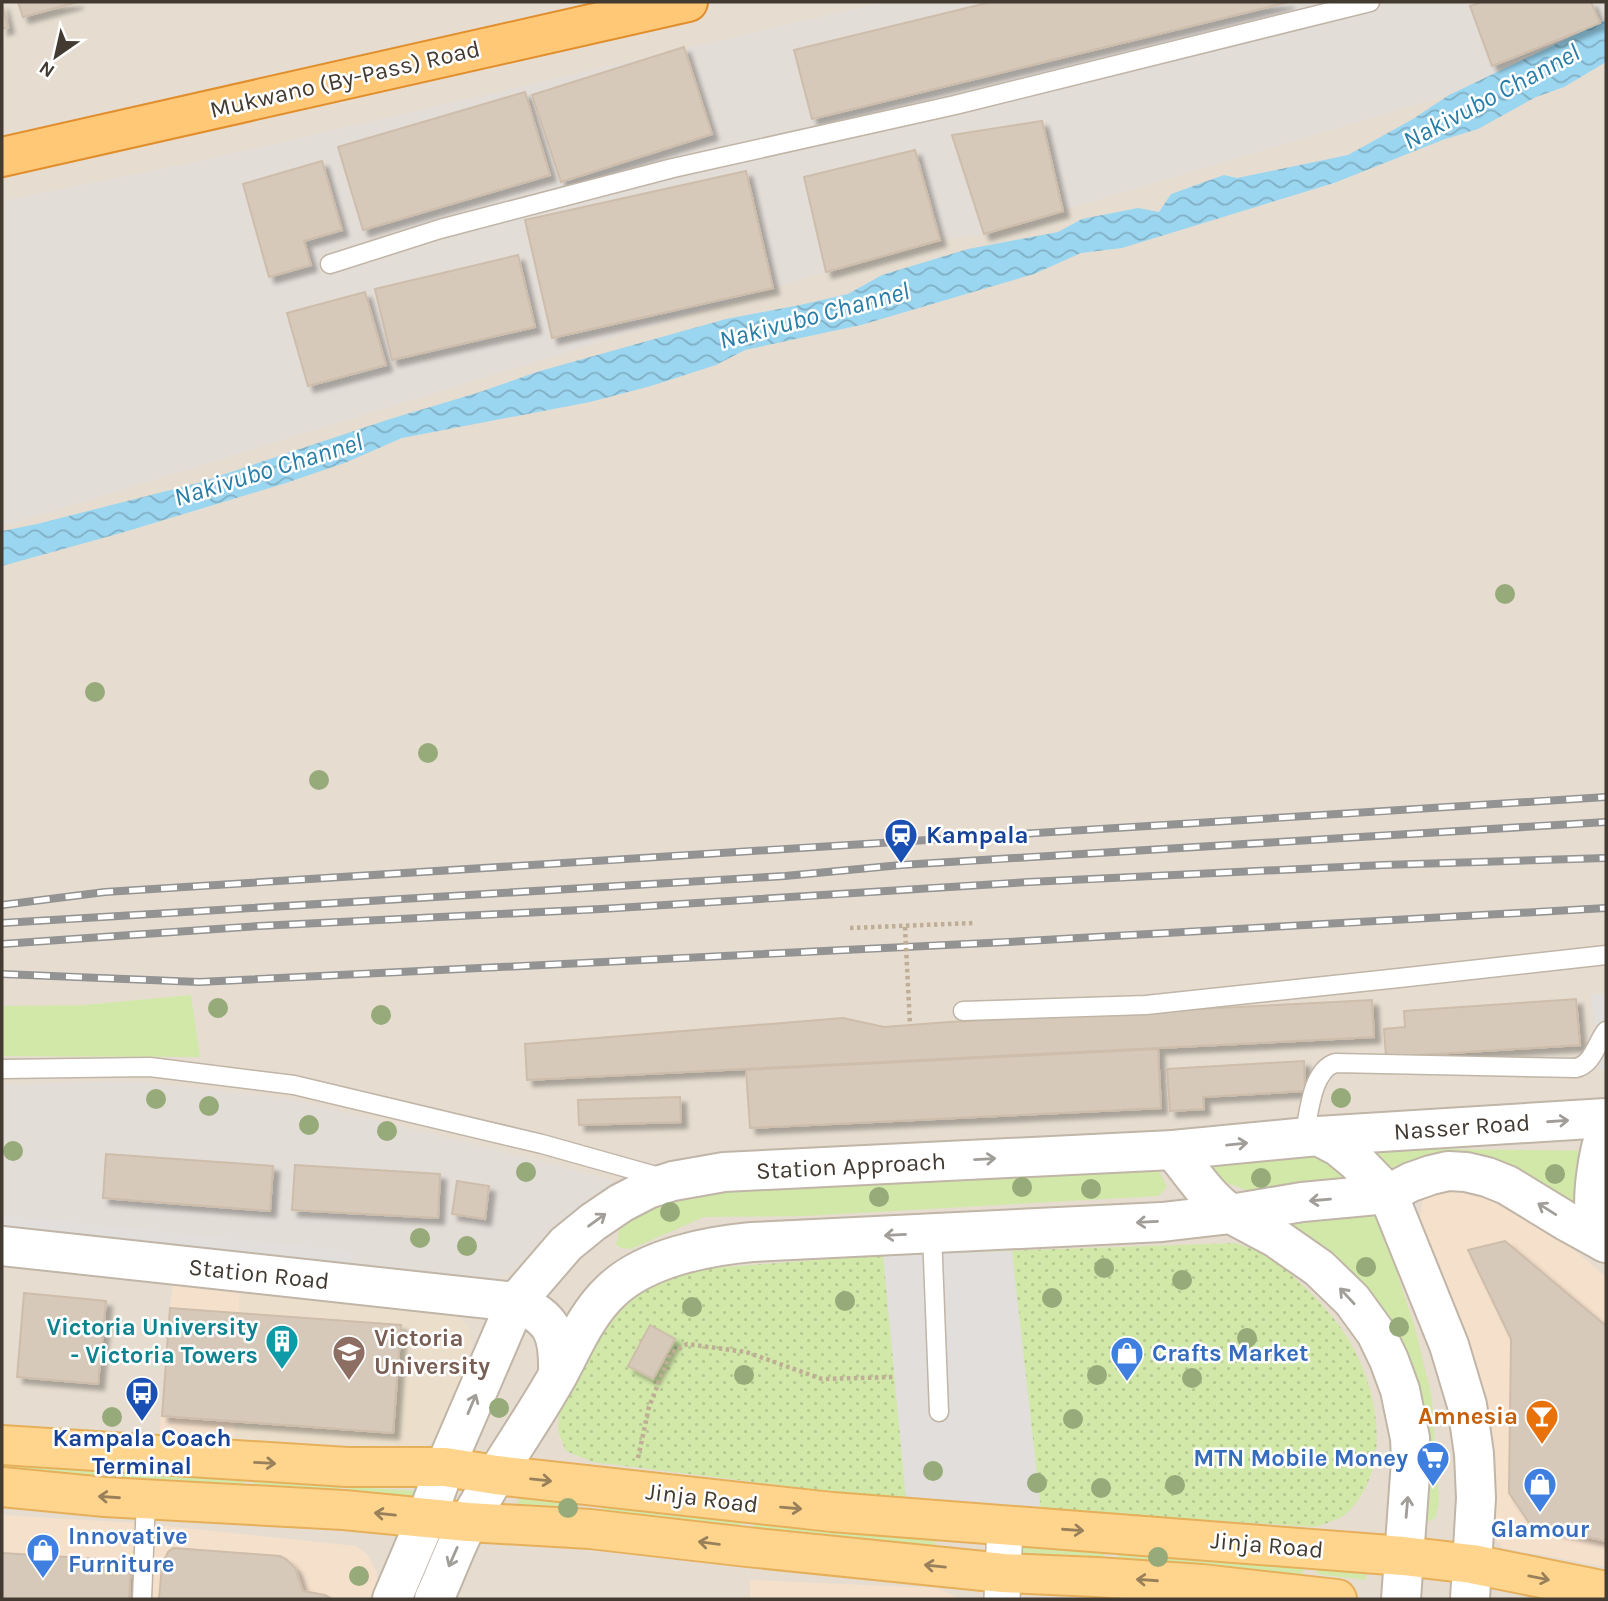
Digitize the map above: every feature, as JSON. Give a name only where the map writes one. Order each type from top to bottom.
[{"type":"highway","name":"Mukwano (By-Pass) Road","points":[[2,156],[688,2]]},
{"type":"main road","name":"Jinja Road","points":[[2,1445],[347,1467],[445,1467],[832,1512],[1403,1556],[1471,1582],[1606,1591]]},
{"type":"main road","name":"Jinja Road","points":[[2,1488],[590,1529],[747,1547],[1003,1586],[1336,1599]]},
{"type":"street","name":"Nasser Road","points":[[1311,1136],[1606,1118]]},
{"type":"street","points":[[1605,1242],[1594,1207],[1599,1154],[1606,1132]]},
{"type":"street","name":"Station Approach","points":[[392,1599],[516,1302],[566,1244],[621,1203],[648,1189],[673,1181],[724,1172],[1173,1150],[1311,1136]]},
{"type":"street","points":[[1311,1136],[1339,1147],[1388,1194],[1449,1345],[1467,1405],[1474,1454],[1476,1498],[1471,1582]]},
{"type":"street","points":[[1173,1150],[1218,1205],[1276,1238],[1319,1268],[1352,1300],[1376,1333],[1400,1390],[1410,1438],[1411,1461],[1401,1599]]},
{"type":"street","points":[[434,1599],[468,1522],[558,1374],[583,1327],[613,1289],[632,1276],[656,1264],[703,1248],[1162,1222],[1302,1202],[1388,1194],[1411,1182],[1448,1171],[1466,1172],[1507,1185],[1605,1242]]},
{"type":"street","name":"Station Road","points":[[2,1246],[516,1302]]},
{"type":"street","points":[[516,1302],[533,1310],[551,1327],[559,1355],[558,1374]]},
{"type":"street","points":[[1003,1586],[1005,1525]]},
{"type":"lane","points":[[330,264],[440,229],[673,168],[955,106],[1370,2]]},
{"type":"lane","points":[[963,1012],[1146,1005],[1606,955]]},
{"type":"lane","points":[[1311,1136],[1316,1083],[1321,1072],[1335,1063],[1576,1068],[1584,1066],[1590,1059],[1606,1031]]},
{"type":"lane","points":[[2,1069],[150,1067],[294,1085],[542,1144],[673,1181]]},
{"type":"lane","points":[[932,1233],[939,1412]]},
{"type":"lane","points":[[142,1599],[146,1500]]},
{"type":"path","points":[[850,928],[973,923]]},
{"type":"path","points":[[905,927],[910,1025]]},
{"type":"path","points":[[631,1490],[649,1407],[670,1354],[687,1344],[746,1353],[822,1379],[895,1377]]},
{"type":"shaded area","points":[[2,2],[1606,2],[1606,1599],[2,1599]]},
{"type":"shaded area","points":[[884,2],[1606,2],[1606,20],[1449,95],[984,234],[940,240],[826,272],[2,527],[2,201],[196,162]]},
{"type":"shaded area","points":[[1606,993],[1606,1070],[1599,1070],[1591,994]]},
{"type":"shaded area","points":[[135,1081],[288,1098],[624,1184],[555,1227],[512,1271],[478,1288],[350,1272],[352,1251],[2,1215],[2,1084]]},
{"type":"shaded area","points":[[1451,1187],[1507,1193],[1606,1277],[1606,1567],[1503,1548],[1482,1526],[1419,1223],[1423,1199]]},
{"type":"shaded area","points":[[2,1215],[352,1251],[350,1272],[2,1231]]},
{"type":"shaded area","points":[[1012,1251],[1041,1510],[906,1501],[883,1255]]},
{"type":"shaded area","points":[[173,1278],[240,1283],[234,1445],[159,1440]]},
{"type":"shaded area","name":"Victoria University","points":[[240,1283],[452,1311],[468,1326],[472,1345],[453,1419],[442,1435],[419,1450],[234,1445]]},
{"type":"shaded area","points":[[2,1515],[137,1523],[356,1546],[367,1554],[377,1573],[377,1598],[2,1599]]},
{"type":"shaded area","points":[[750,1580],[937,1588],[960,1599],[750,1599]]},
{"type":"green space","points":[[191,995],[200,1057],[2,1056],[2,1006],[84,1005]]},
{"type":"green space","points":[[1362,1148],[1606,1151],[1584,1218],[1539,1186],[1489,1157],[1443,1158],[1390,1168]]},
{"type":"green space","points":[[1316,1152],[1360,1178],[1249,1191],[1211,1177],[1210,1160]]},
{"type":"green space","points":[[1148,1162],[1159,1171],[1167,1187],[1159,1196],[805,1216],[704,1217],[631,1249],[616,1245],[620,1227],[628,1216],[675,1195],[725,1186]]},
{"type":"green space","points":[[1371,1207],[1385,1236],[1415,1328],[1432,1398],[1439,1503],[1435,1518],[1427,1522],[1379,1315],[1326,1248],[1268,1215]]},
{"type":"green space","name":"Crafts Market","points":[[1235,1243],[1270,1258],[1319,1302],[1350,1342],[1368,1383],[1377,1428],[1372,1472],[1363,1493],[1346,1514],[1316,1527],[906,1501],[593,1462],[566,1451],[558,1431],[559,1413],[597,1324],[657,1276],[713,1268],[883,1255]]},
{"type":"green space","points":[[2,1461],[101,1469],[102,1489],[2,1480]]},
{"type":"green space","points":[[114,1468],[244,1477],[243,1497],[113,1488]]},
{"type":"green space","points":[[253,1479],[340,1486],[339,1500],[252,1493]]},
{"type":"green space","points":[[349,1487],[424,1491],[423,1505],[349,1501]]},
{"type":"green space","points":[[519,1493],[578,1501],[576,1521],[517,1514]]},
{"type":"green space","points":[[603,1503],[742,1516],[741,1533],[601,1520]]},
{"type":"green space","points":[[754,1518],[936,1534],[935,1550],[753,1534]]},
{"type":"green space","points":[[1016,1541],[1105,1546],[1104,1563],[1018,1557]]},
{"type":"green space","points":[[1118,1546],[1304,1559],[1303,1574],[1118,1560]]},
{"type":"green space","points":[[1317,1559],[1366,1566],[1366,1580],[1317,1574]]},
{"type":"water","name":"Nakivubo Channel","points":[[1606,20],[1606,62],[1564,87],[1536,97],[1478,129],[1445,139],[1334,183],[1122,248],[1081,253],[1034,274],[861,325],[745,350],[716,365],[651,386],[590,402],[402,438],[347,462],[286,483],[2,566],[2,531],[198,483],[540,371],[726,319],[848,294],[882,275],[968,249],[1058,232],[1082,219],[1138,208],[1159,212],[1171,194],[1224,175],[1237,178],[1348,155],[1413,119],[1449,95]]},
{"type":"building","points":[[18,2],[78,2],[23,17]]},
{"type":"building","points":[[991,2],[1289,2],[812,119],[794,50]]},
{"type":"building","points":[[1483,2],[1591,2],[1600,23],[1492,66],[1470,6]]},
{"type":"building","points":[[2,3],[8,27],[2,29]]},
{"type":"building","points":[[684,47],[712,134],[561,182],[532,95]]},
{"type":"building","points":[[525,92],[550,175],[363,230],[338,147]]},
{"type":"building","points":[[1042,121],[1063,211],[984,234],[952,135]]},
{"type":"building","points":[[915,150],[940,240],[826,272],[804,177]]},
{"type":"building","points":[[322,161],[342,230],[304,241],[311,265],[269,277],[243,184]]},
{"type":"building","points":[[746,171],[773,288],[552,338],[525,220]]},
{"type":"building","points":[[518,255],[535,327],[392,360],[375,289]]},
{"type":"building","points":[[365,292],[386,365],[308,386],[287,313]]},
{"type":"building","points":[[1576,999],[1580,1045],[1386,1057],[1384,1029],[1405,1027],[1404,1011]]},
{"type":"building","points":[[1372,1000],[1374,1037],[527,1080],[525,1044],[843,1018],[884,1027]]},
{"type":"building","points":[[1158,1049],[1161,1108],[750,1128],[746,1070]]},
{"type":"building","points":[[1304,1061],[1305,1091],[1203,1097],[1204,1109],[1170,1111],[1167,1069]]},
{"type":"building","points":[[680,1097],[681,1122],[579,1125],[578,1100]]},
{"type":"building","points":[[106,1154],[273,1166],[270,1211],[103,1198]]},
{"type":"building","points":[[295,1165],[440,1174],[438,1218],[292,1210]]},
{"type":"building","points":[[457,1181],[489,1186],[485,1219],[452,1214]]},
{"type":"building","points":[[1505,1241],[1606,1326],[1606,1541],[1530,1524],[1509,1493],[1511,1339],[1468,1250]]},
{"type":"building","points":[[24,1293],[106,1301],[98,1384],[17,1377]]},
{"type":"building","name":"Victoria University - Victoria Towers","points":[[170,1308],[401,1325],[393,1433],[162,1416]]},
{"type":"building","points":[[650,1325],[675,1339],[653,1379],[628,1366]]},
{"type":"building","points":[[173,1548],[280,1556],[295,1568],[303,1591],[332,1599],[159,1599],[162,1565]]},
{"type":"building","points":[[2,1553],[131,1561],[129,1599],[2,1599]]},
{"type":"railway","points":[[2,905],[105,892],[1606,797]]},
{"type":"railway","points":[[2,923],[785,876],[901,865],[1606,822]]},
{"type":"railway","points":[[2,944],[259,926],[601,909],[1029,882],[1383,865],[1606,858]]},
{"type":"railway","points":[[2,974],[199,982],[1026,941],[1606,908]]},
{"type":"place","name":"Kampala","points":[[901,865]]},
{"type":"place","name":"Victoria University - Victoria Towers","points":[[282,1371]]},
{"type":"place","name":"Victoria University","points":[[349,1382]]},
{"type":"place","name":"Crafts Market","points":[[1127,1383]]},
{"type":"place","name":"Kampala Coach Terminal","points":[[142,1423]]},
{"type":"place","name":"Amnesia","points":[[1542,1446]]},
{"type":"place","name":"MTN Mobile Money","points":[[1433,1488]]},
{"type":"place","name":"Glamour","points":[[1540,1514]]},
{"type":"place","name":"Innovative Furniture","points":[[43,1580]]}]
